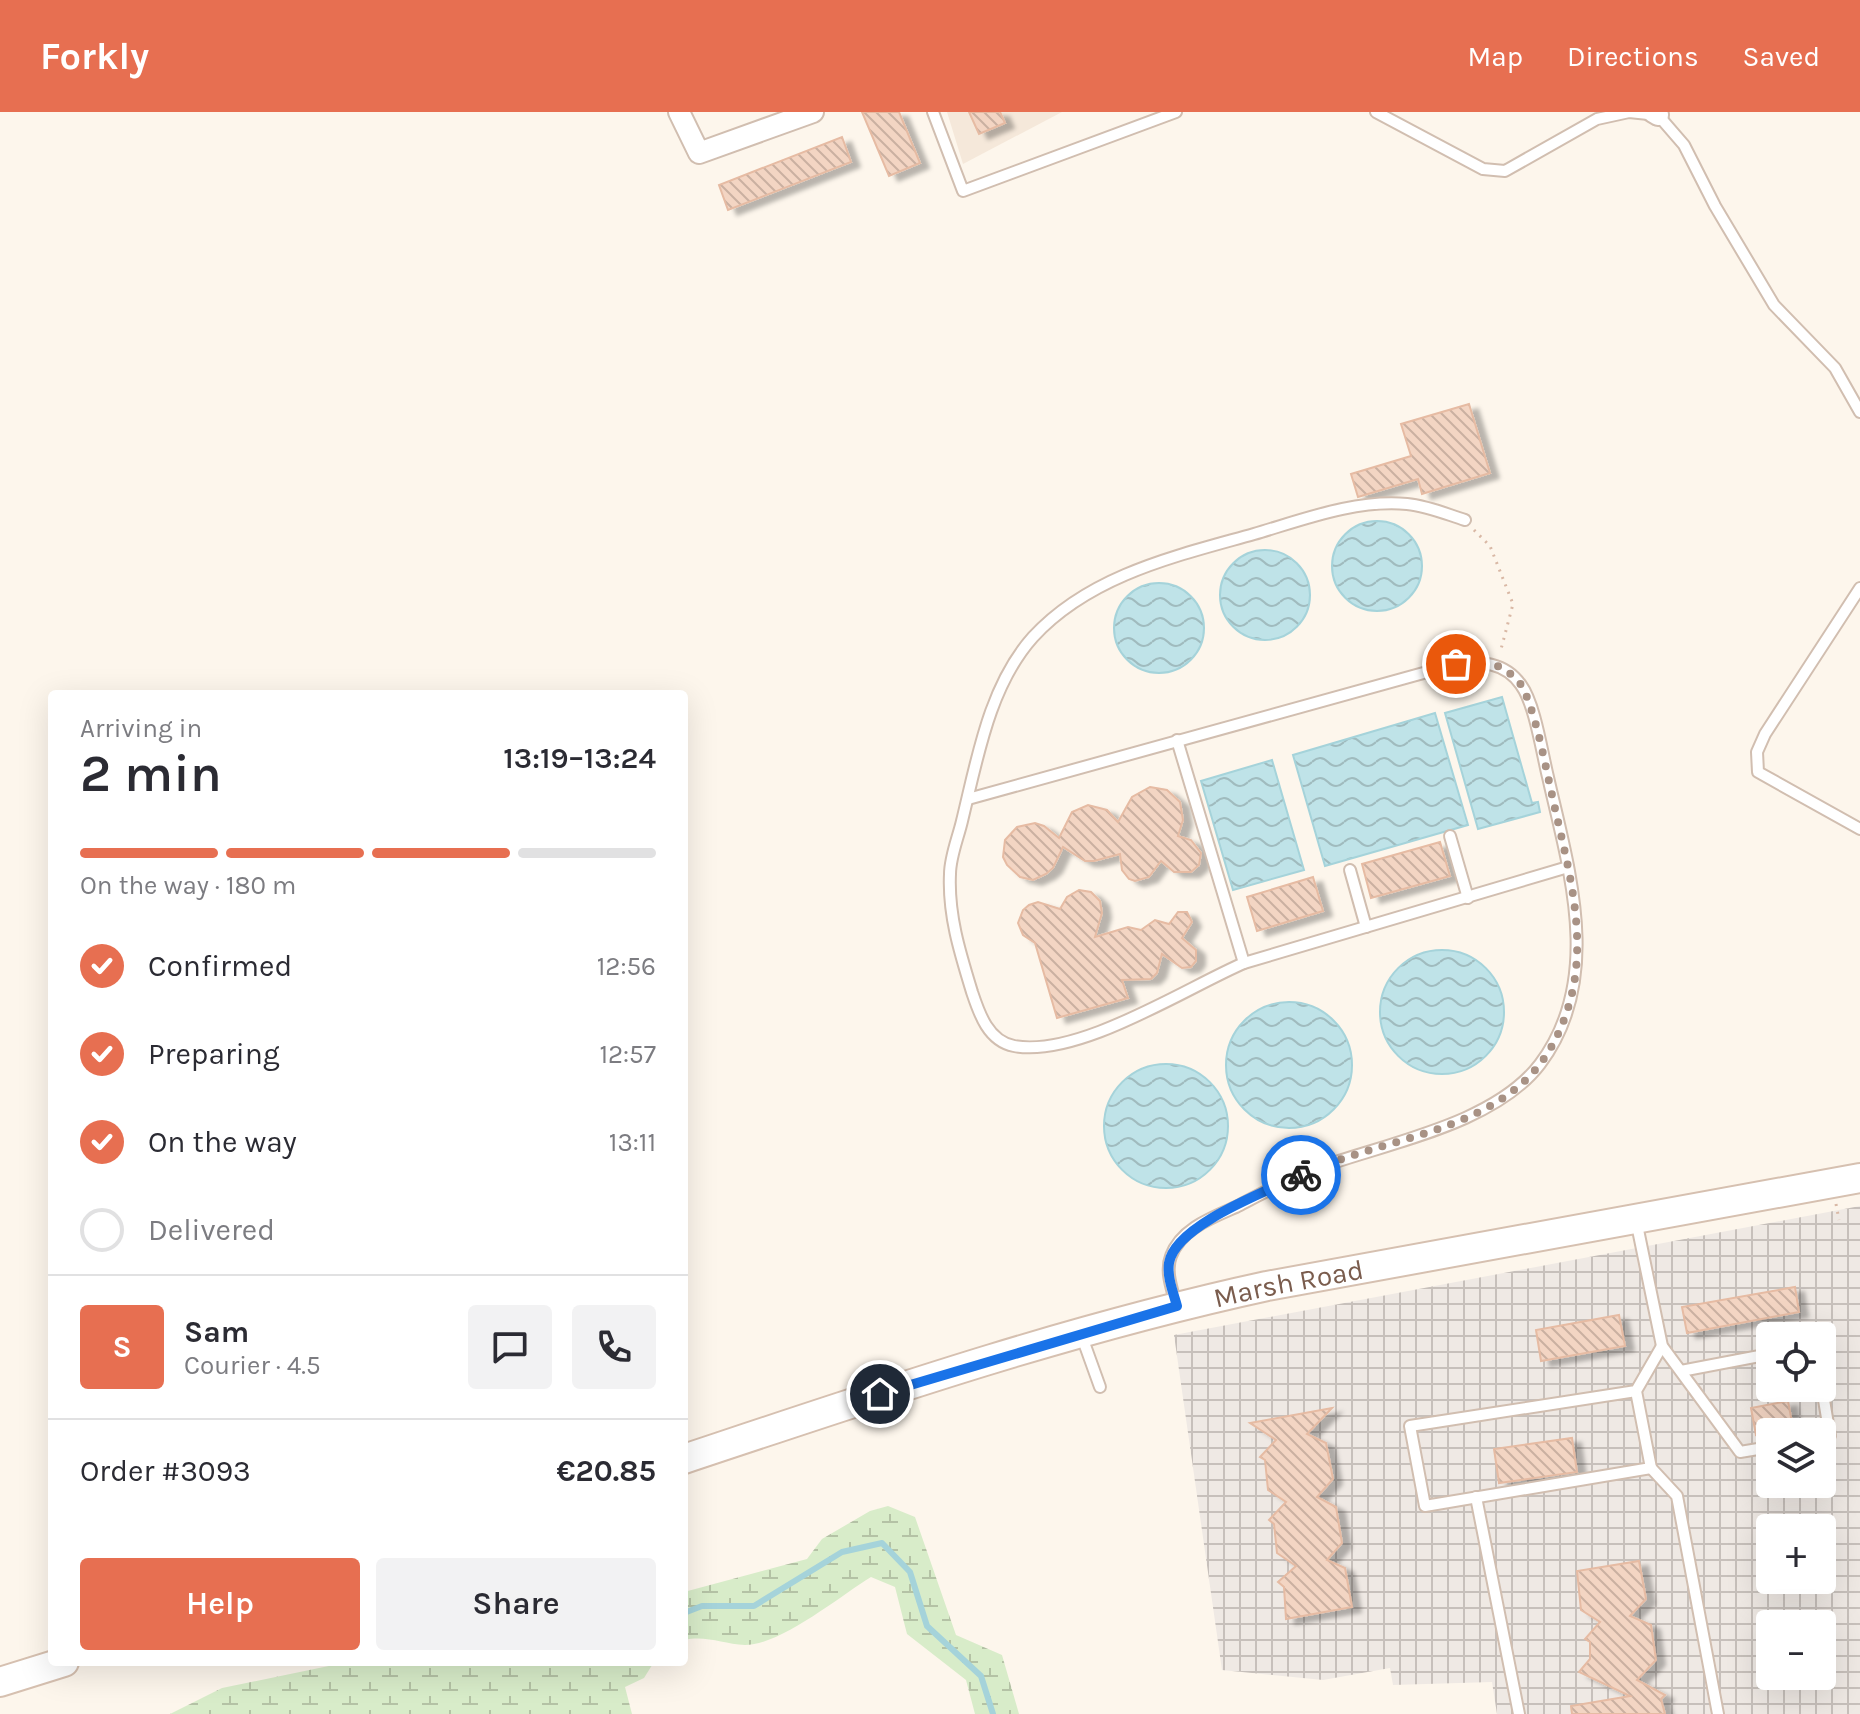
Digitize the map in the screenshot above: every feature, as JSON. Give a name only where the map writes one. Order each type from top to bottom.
[{"type":"main road","name":"Marsh Road","points":[[688,1458],[880,1394],[1177,1306],[1267,1286],[1860,1178]]},
{"type":"main road","points":[[0,1682],[51,1666]]},
{"type":"street","points":[[679,112],[699,153],[813,112]]},
{"type":"lane","points":[[933,112],[963,191],[1176,112]]},
{"type":"lane","points":[[1376,112],[1483,169],[1505,171],[1597,119],[1629,112],[1656,114],[1684,145],[1715,206],[1774,305],[1835,368],[1860,412]]},
{"type":"lane","points":[[1465,520],[1432,508],[1380,503],[1324,514],[1140,570],[1094,588],[1058,613],[1031,639],[1005,678],[988,722],[949,872],[954,934],[981,1019],[996,1038],[1011,1046],[1033,1047],[1073,1041],[1115,1026],[1244,963],[1568,867]]},
{"type":"lane","points":[[1860,588],[1765,734],[1757,752],[1758,772],[1860,829]]},
{"type":"lane","points":[[968,799],[1456,664],[1476,661],[1497,665],[1522,686],[1537,728],[1574,900],[1576,970],[1558,1034],[1540,1064],[1520,1086],[1489,1107],[1306,1173],[1196,1226],[1177,1243],[1169,1259],[1169,1274],[1177,1306]]},
{"type":"lane","points":[[1177,740],[1244,963]]},
{"type":"lane","points":[[1450,836],[1468,898]]},
{"type":"lane","points":[[1350,870],[1366,927]]},
{"type":"lane","points":[[1636,1218],[1662,1346],[1740,1452],[1756,1449]]},
{"type":"lane","points":[[1081,1334],[1100,1387]]},
{"type":"lane","points":[[1662,1346],[1636,1391],[1651,1468],[1677,1496],[1718,1714]]},
{"type":"lane","points":[[1681,1371],[1756,1357]]},
{"type":"lane","points":[[1636,1391],[1410,1426],[1425,1506],[1651,1468]]},
{"type":"lane","points":[[1476,1497],[1519,1714]]},
{"type":"path","points":[[1465,520],[1490,546],[1513,604],[1497,665]]},
{"type":"shaded area","points":[[947,112],[1062,112],[963,164]]},
{"type":"shaded area","points":[[1860,1206],[1860,1714],[1497,1714],[1492,1682],[1393,1685],[1390,1668],[1323,1680],[1222,1670],[1174,1335]]},
{"type":"green space","points":[[888,1506],[915,1517],[956,1635],[1002,1655],[1019,1714],[975,1714],[966,1680],[907,1634],[895,1587],[871,1577],[810,1618],[759,1643],[745,1645],[688,1640],[688,1591],[807,1559],[822,1539],[870,1511]]},
{"type":"green space","points":[[329,1666],[652,1666],[644,1678],[625,1687],[632,1714],[170,1714],[222,1688]]},
{"type":"water","points":[[1377,521],[1394,524],[1409,534],[1419,549],[1422,566],[1419,583],[1409,598],[1394,608],[1377,611],[1360,608],[1345,598],[1335,583],[1332,566],[1335,549],[1345,534],[1360,524]]},
{"type":"water","points":[[1265,550],[1282,554],[1297,563],[1306,578],[1310,595],[1306,612],[1297,627],[1282,636],[1265,640],[1248,636],[1233,627],[1224,612],[1220,595],[1224,578],[1233,563],[1248,554]]},
{"type":"water","points":[[1159,583],[1176,586],[1191,596],[1201,611],[1204,628],[1201,645],[1191,660],[1176,670],[1159,673],[1142,670],[1127,660],[1117,645],[1114,628],[1117,611],[1127,596],[1142,586]]},
{"type":"water","points":[[1502,697],[1532,803],[1538,802],[1540,812],[1478,829],[1445,713]]},
{"type":"water","points":[[1435,713],[1468,825],[1325,866],[1293,755]]},
{"type":"water","points":[[1272,760],[1304,870],[1233,890],[1201,781]]},
{"type":"water","points":[[1442,950],[1466,955],[1486,968],[1499,988],[1504,1012],[1499,1036],[1486,1056],[1466,1069],[1442,1074],[1418,1069],[1398,1056],[1385,1036],[1380,1012],[1385,988],[1398,968],[1418,955]]},
{"type":"water","points":[[1289,1002],[1313,1007],[1333,1021],[1347,1041],[1352,1065],[1347,1089],[1333,1109],[1313,1123],[1289,1128],[1265,1123],[1245,1109],[1231,1089],[1226,1065],[1231,1041],[1245,1021],[1265,1007]]},
{"type":"water","points":[[1166,1064],[1190,1069],[1210,1082],[1223,1102],[1228,1126],[1223,1150],[1210,1170],[1190,1183],[1166,1188],[1142,1183],[1122,1170],[1109,1150],[1104,1126],[1109,1102],[1122,1082],[1142,1069]]},
{"type":"building","points":[[862,112],[899,112],[920,163],[889,176]]},
{"type":"building","points":[[969,112],[1000,112],[1005,123],[979,134]]},
{"type":"building","points":[[842,137],[851,162],[728,210],[719,185]]},
{"type":"building","points":[[1469,404],[1490,473],[1422,494],[1418,479],[1358,497],[1351,474],[1411,456],[1401,424]]},
{"type":"building","points":[[1150,787],[1167,790],[1180,802],[1183,820],[1178,836],[1191,840],[1201,853],[1199,865],[1191,872],[1174,872],[1161,861],[1149,877],[1135,881],[1122,870],[1120,854],[1085,861],[1063,847],[1053,868],[1033,880],[1020,877],[1007,865],[1003,857],[1005,840],[1017,827],[1035,823],[1059,838],[1072,812],[1088,805],[1107,810],[1118,822],[1132,797]]},
{"type":"building","points":[[1440,842],[1450,876],[1371,898],[1362,864]]},
{"type":"building","points":[[1313,877],[1323,911],[1257,931],[1247,897]]},
{"type":"building","points":[[1079,890],[1091,892],[1100,901],[1102,913],[1095,937],[1128,927],[1141,930],[1155,920],[1169,924],[1178,912],[1187,912],[1192,922],[1182,938],[1196,950],[1196,961],[1191,967],[1182,968],[1162,954],[1157,973],[1151,979],[1122,980],[1128,998],[1057,1018],[1035,943],[1023,935],[1018,923],[1023,910],[1029,905],[1038,902],[1060,909],[1067,897]]},
{"type":"building","points":[[1795,1287],[1799,1312],[1687,1333],[1682,1307]]},
{"type":"building","points":[[1619,1315],[1625,1346],[1541,1361],[1536,1330]]},
{"type":"building","points":[[1788,1402],[1791,1418],[1756,1418],[1756,1435],[1751,1408]]},
{"type":"building","points":[[1332,1408],[1307,1434],[1326,1443],[1333,1479],[1317,1497],[1336,1507],[1342,1543],[1327,1560],[1345,1568],[1352,1607],[1286,1619],[1284,1587],[1278,1582],[1296,1566],[1277,1553],[1274,1524],[1269,1520],[1286,1502],[1268,1490],[1265,1460],[1260,1457],[1276,1440],[1250,1423]]},
{"type":"building","points":[[1572,1438],[1577,1472],[1499,1483],[1494,1449]]},
{"type":"building","points":[[1639,1561],[1646,1599],[1630,1616],[1651,1625],[1656,1660],[1637,1680],[1665,1695],[1661,1699],[1665,1714],[1572,1714],[1571,1706],[1630,1696],[1579,1672],[1590,1659],[1590,1642],[1585,1639],[1600,1622],[1581,1610],[1577,1571]]},
{"type":"waterway","points":[[688,1611],[702,1606],[754,1606],[842,1552],[882,1543],[910,1572],[927,1626],[981,1676],[993,1714]]},
{"type":"way so far","points":[[1301,1175],[1489,1107],[1520,1086],[1540,1064],[1558,1034],[1570,1000],[1576,970],[1574,900],[1537,728],[1522,686],[1509,672],[1497,665],[1476,661],[1456,664]]},
{"type":"route","points":[[880,1394],[1177,1306],[1169,1274],[1169,1259],[1177,1243],[1196,1226],[1301,1175]]}]
